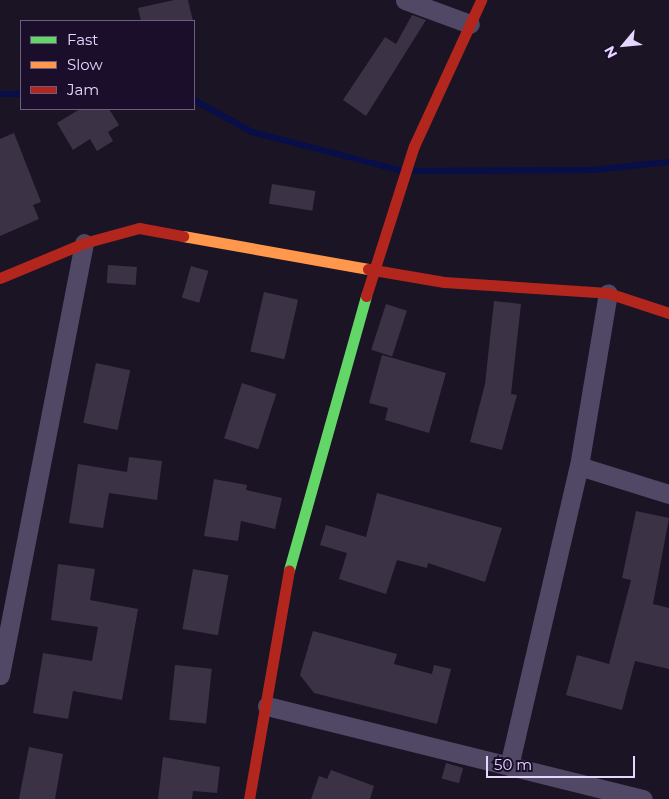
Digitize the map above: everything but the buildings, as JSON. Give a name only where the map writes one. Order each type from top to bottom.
[{"type":"street","points":[[405,0],[470,24]]},
{"type":"street","points":[[250,799],[267,706],[284,586],[373,271],[396,193],[414,146],[481,0]]},
{"type":"street","points":[[0,278],[84,243],[139,228],[373,271],[444,282],[536,285],[608,294],[669,313]]},
{"type":"street","points":[[0,675],[84,243]]},
{"type":"street","points":[[509,766],[579,466],[608,294]]},
{"type":"street","points":[[579,466],[669,494]]},
{"type":"street","points":[[267,706],[643,799]]},
{"type":"waterway","points":[[0,94],[20,94]]},
{"type":"waterway","points":[[195,101],[252,132],[399,170]]},
{"type":"waterway","points":[[412,171],[593,170],[669,162]]},
{"type":"traffic: fast","points":[[289,570],[366,296]]},
{"type":"traffic: slow","points":[[183,236],[368,269]]},
{"type":"traffic: jam","points":[[366,296],[414,146],[481,0]]},
{"type":"traffic: jam","points":[[0,278],[84,243],[139,228],[183,236]]},
{"type":"traffic: jam","points":[[368,269],[444,282],[608,293],[669,313]]},
{"type":"traffic: jam","points":[[249,799],[289,570]]}]
